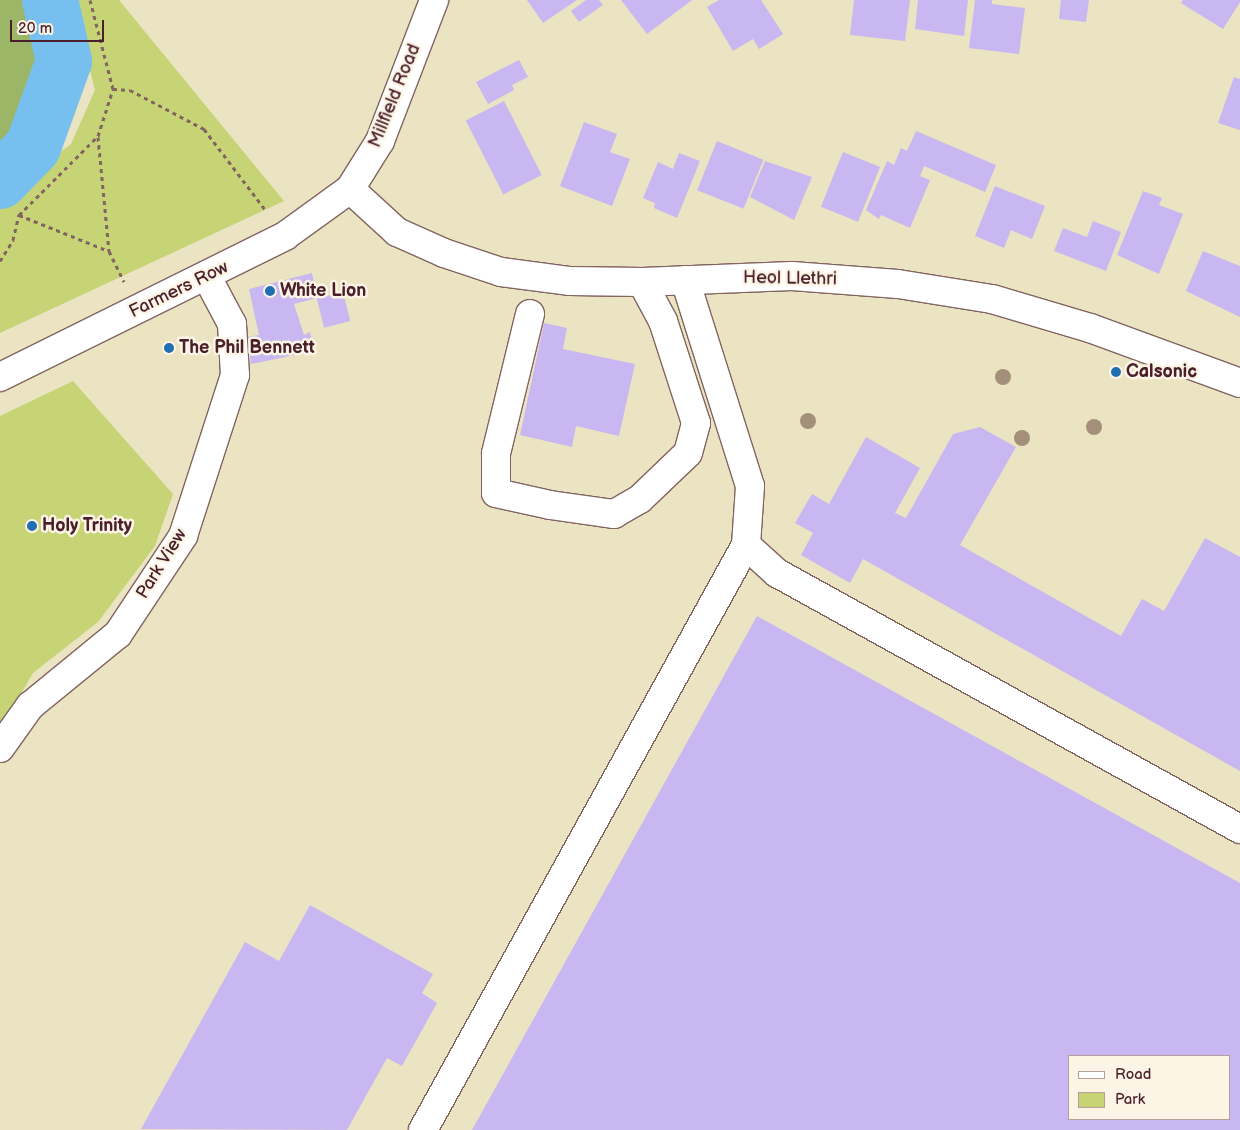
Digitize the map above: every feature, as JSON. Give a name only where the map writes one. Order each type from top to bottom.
[{"type":"main road","name":"Millfield Road","points":[[350,189],[380,141],[434,0]]},
{"type":"main road","name":"Farmers Row","points":[[0,376],[207,277],[285,236],[350,189]]},
{"type":"main road","name":"Heol Llethri","points":[[350,189],[397,232],[444,253],[501,272],[570,281],[642,282],[792,276],[898,284],[992,299],[1090,328],[1240,383]]},
{"type":"main road","name":"Park View","points":[[0,748],[30,706],[118,634],[183,536],[235,375],[232,324],[207,277]]},
{"type":"main road","points":[[423,1130],[746,545],[750,486],[685,280]]},
{"type":"main road","points":[[530,314],[496,454],[496,493],[550,505],[614,514],[640,498],[688,453],[696,423],[663,321],[642,282]]},
{"type":"main road","points":[[746,545],[777,573],[1240,829]]},
{"type":"path","points":[[90,0],[94,28],[113,89],[98,136],[109,252],[138,310]]},
{"type":"path","points":[[113,89],[130,90],[204,129],[285,236]]},
{"type":"path","points":[[0,261],[13,240],[19,215],[98,136]]},
{"type":"path","points":[[19,215],[109,252]]},
{"type":"green space","points":[[0,0],[36,0],[31,15],[40,61],[32,110],[18,137],[0,157]]},
{"type":"green space","points":[[72,0],[119,0],[284,201],[0,333],[0,202],[6,194],[71,144],[95,90]]},
{"type":"green space","points":[[73,381],[173,494],[155,546],[98,622],[33,673],[0,730],[0,416]]},
{"type":"building","points":[[527,0],[577,0],[543,23]]},
{"type":"building","points":[[586,0],[599,0],[603,5],[579,22],[571,11]]},
{"type":"building","points":[[621,0],[692,0],[647,34]]},
{"type":"building","points":[[719,0],[761,0],[783,34],[759,49],[753,39],[733,51],[707,7]]},
{"type":"building","points":[[854,0],[910,0],[905,41],[850,35]]},
{"type":"building","points":[[918,0],[968,0],[964,36],[915,29]]},
{"type":"building","points":[[975,0],[992,0],[992,4],[1025,8],[1019,54],[969,48]]},
{"type":"building","points":[[1061,0],[1089,0],[1086,22],[1059,19]]},
{"type":"building","points":[[1183,0],[1240,0],[1240,2],[1223,29],[1181,3]]},
{"type":"building","points":[[519,60],[528,77],[512,85],[514,90],[488,104],[476,82]]},
{"type":"building","points":[[1234,77],[1240,79],[1240,130],[1218,123]]},
{"type":"building","points":[[504,101],[542,175],[503,194],[466,121]]},
{"type":"building","points":[[584,122],[617,134],[610,152],[630,159],[612,206],[560,186]]},
{"type":"building","points":[[916,131],[996,165],[985,192],[924,166],[920,176],[930,180],[910,228],[881,215],[879,219],[866,210],[887,161],[894,165],[901,148],[907,151]]},
{"type":"building","points":[[717,141],[763,160],[744,209],[697,190]]},
{"type":"building","points":[[843,152],[880,167],[858,222],[821,207]]},
{"type":"building","points":[[679,153],[700,161],[677,218],[654,208],[655,203],[643,198],[658,162],[673,169]]},
{"type":"building","points":[[765,161],[812,177],[794,220],[750,197]]},
{"type":"building","points":[[995,186],[1045,206],[1032,239],[1011,230],[1004,248],[975,236]]},
{"type":"building","points":[[1143,191],[1162,198],[1159,205],[1183,214],[1159,274],[1117,255]]},
{"type":"building","points":[[1093,221],[1121,232],[1106,271],[1054,251],[1063,228],[1087,237]]},
{"type":"building","points":[[1203,251],[1240,266],[1240,317],[1186,291]]},
{"type":"building","points":[[312,273],[317,298],[294,304],[304,335],[310,332],[314,351],[251,364],[247,337],[259,335],[249,289]]},
{"type":"building","points":[[343,292],[350,321],[324,328],[317,299]]},
{"type":"building","points":[[544,323],[567,328],[563,349],[635,364],[619,436],[576,426],[572,447],[520,435]]},
{"type":"building","points":[[980,427],[1016,447],[960,545],[1121,636],[1142,599],[1164,611],[1205,538],[1240,557],[1240,771],[863,559],[850,583],[801,555],[813,533],[795,523],[812,494],[829,504],[866,437],[920,468],[895,513],[906,518],[953,434]]},
{"type":"building","points":[[757,616],[1240,883],[1240,1130],[472,1130]]},
{"type":"building","points":[[310,905],[433,974],[422,993],[437,1003],[402,1066],[387,1058],[347,1130],[141,1129],[245,942],[279,961]]},
{"type":"waterway","points":[[0,181],[33,147],[64,61],[50,0]]},
{"type":"place","name":"White Lion","points":[[270,291]]},
{"type":"place","name":"The Phil Bennett","points":[[169,348]]},
{"type":"place","name":"Calsonic","points":[[1116,372]]},
{"type":"place","name":"Holy Trinity","points":[[32,526]]}]
